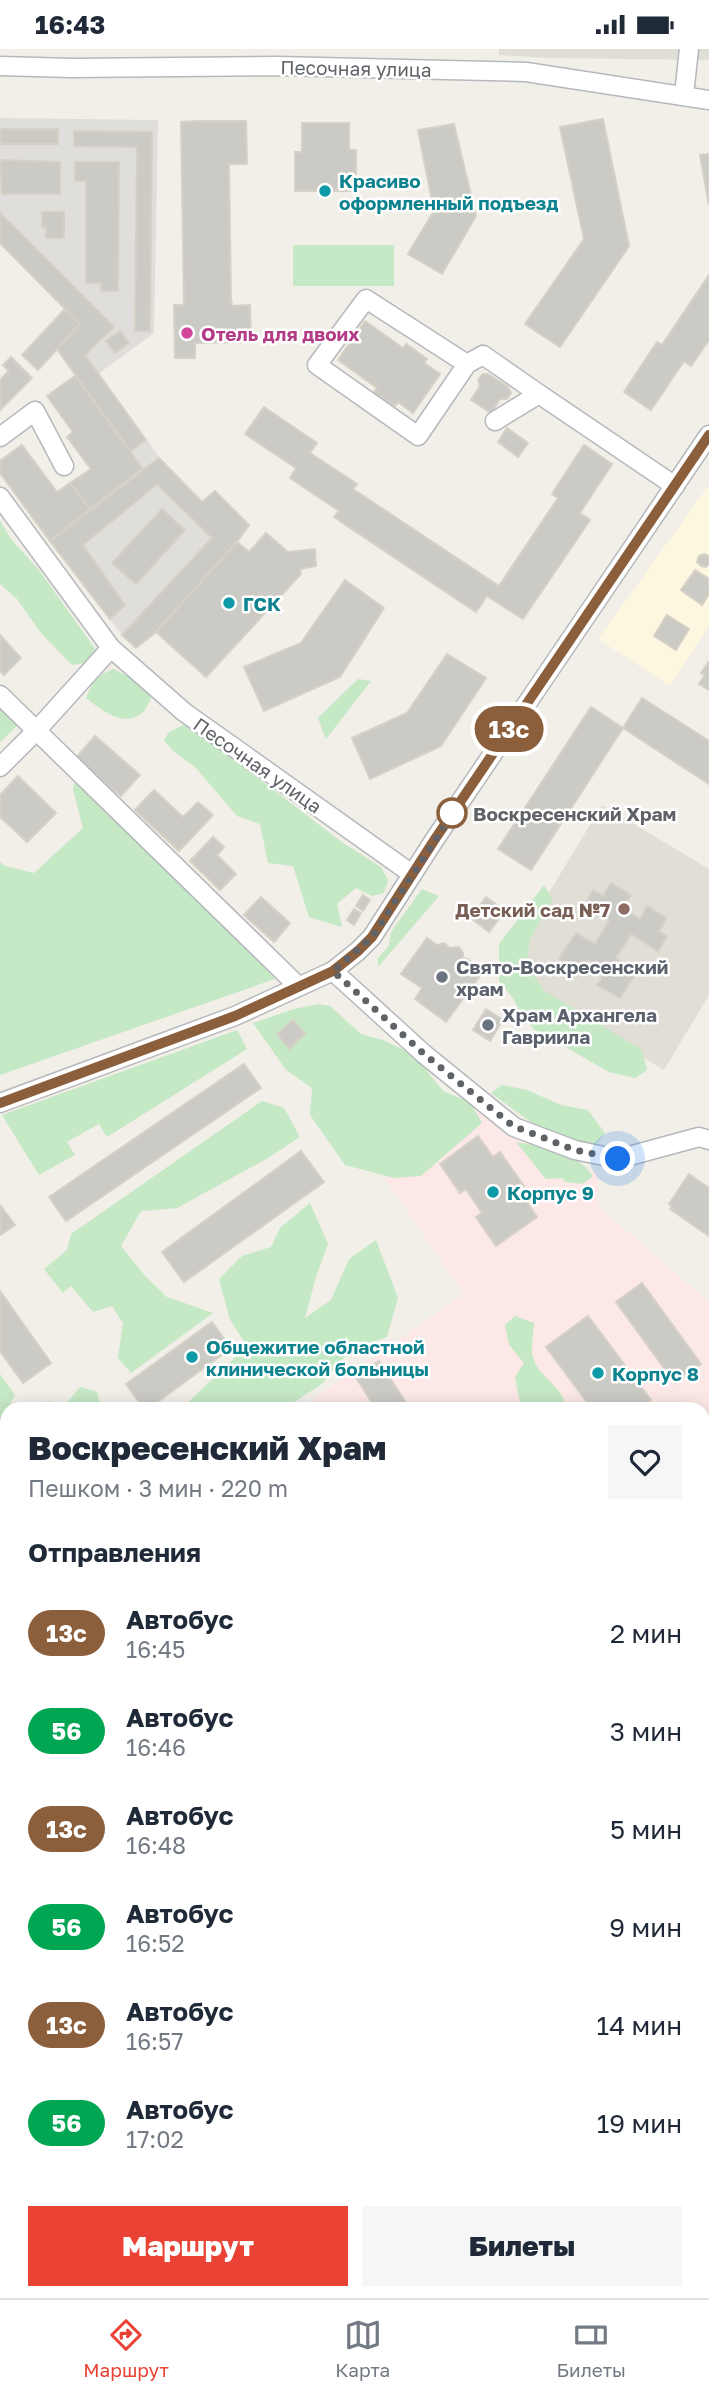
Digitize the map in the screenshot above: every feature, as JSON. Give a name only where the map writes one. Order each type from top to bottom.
[{"type":"street","points":[[116,49],[117,68]]},
{"type":"street","points":[[684,95],[689,49]]},
{"type":"street","name":"Песочная улица","points":[[0,66],[277,66],[526,72],[709,100]]},
{"type":"street","points":[[467,364],[366,299],[317,365],[418,436],[467,364],[483,355],[675,486]]},
{"type":"street","points":[[495,421],[539,394]]},
{"type":"street","points":[[0,437],[35,411],[64,466]]},
{"type":"street","points":[[0,1103],[235,1016],[333,971],[372,937],[709,435]]},
{"type":"street","name":"Песочная улица","points":[[0,497],[111,648],[184,712],[412,874]]},
{"type":"street","points":[[0,767],[111,648]]},
{"type":"street","points":[[0,695],[298,986]]},
{"type":"street","points":[[333,971],[424,1054],[513,1126],[575,1150],[618,1159],[699,1137],[709,1140]]},
{"type":"shaded area","points":[[499,49],[709,49],[709,60],[544,58],[499,55]]},
{"type":"shaded area","points":[[0,118],[158,120],[154,333],[98,374],[168,469],[202,502],[215,491],[249,525],[156,632],[136,648],[122,635],[50,541],[142,468],[57,349],[80,324],[0,243]]},
{"type":"shaded area","points":[[709,485],[709,625],[670,686],[598,639]]},
{"type":"shaded area","name":"Детский сад №7","points":[[602,805],[709,869],[709,995],[664,1070],[501,972]]},
{"type":"shaded area","points":[[482,1107],[597,1174],[599,1207],[709,1302],[709,1402],[308,1402],[464,1294],[385,1179]]},
{"type":"green space","points":[[293,245],[394,245],[394,286],[293,286]]},
{"type":"green space","points":[[0,521],[96,650],[85,663],[72,665],[41,633],[17,599],[0,584]]},
{"type":"green space","points":[[114,669],[154,691],[145,710],[136,717],[129,719],[113,716],[86,698],[96,680]]},
{"type":"green space","points":[[358,679],[371,681],[326,739],[318,718]]},
{"type":"green space","points":[[0,704],[17,718],[17,726],[0,742]]},
{"type":"green space","points":[[183,725],[199,733],[343,843],[381,867],[388,880],[384,893],[372,896],[356,888],[337,904],[342,927],[309,917],[293,866],[268,863],[260,824],[237,816],[195,767],[172,750],[164,740],[169,732]]},
{"type":"green space","points":[[75,779],[104,802],[132,836],[187,886],[275,979],[0,1075],[0,862],[5,866],[34,873],[83,828],[73,790]]},
{"type":"green space","points":[[544,885],[553,899],[530,939],[527,962],[543,990],[642,1050],[647,1070],[635,1078],[609,1072],[534,1029],[499,981],[499,944]]},
{"type":"green space","points":[[422,889],[439,896],[378,967],[378,958],[389,946],[391,932]]},
{"type":"green space","points":[[318,1004],[330,1006],[361,1034],[383,1040],[414,1055],[443,1091],[471,1103],[482,1123],[421,1176],[394,1178],[345,1165],[310,1115],[312,1088],[286,1070],[253,1023]],"holes":[[[293,1021],[305,1035],[289,1048],[277,1035]]]},
{"type":"green space","points":[[237,1030],[247,1049],[107,1137],[99,1124],[67,1142],[75,1155],[39,1175],[2,1115]]},
{"type":"green space","points":[[502,1085],[527,1090],[561,1105],[588,1110],[605,1133],[593,1148],[539,1128],[491,1093]]},
{"type":"green space","points":[[262,1101],[284,1108],[300,1137],[268,1158],[177,1208],[141,1211],[121,1246],[145,1276],[167,1297],[213,1313],[131,1373],[118,1358],[123,1323],[112,1306],[93,1312],[71,1286],[63,1293],[44,1269],[67,1250],[71,1234]]},
{"type":"green space","points":[[516,1142],[559,1151],[578,1161],[593,1176],[582,1184],[565,1182],[562,1178],[546,1179]]},
{"type":"green space","points":[[310,1203],[328,1244],[305,1318],[331,1300],[349,1259],[376,1240],[398,1298],[387,1337],[351,1349],[323,1383],[294,1402],[188,1402],[247,1346],[230,1320],[219,1279],[242,1256],[271,1247],[280,1228]]},
{"type":"green space","points":[[515,1316],[534,1323],[533,1357],[565,1402],[520,1402],[515,1377],[524,1363],[509,1345],[505,1325]]},
{"type":"green space","points":[[0,1374],[15,1395],[11,1402],[0,1402]]},
{"type":"green space","points":[[80,1387],[97,1392],[99,1402],[68,1402]]},
{"type":"building","points":[[603,119],[629,246],[560,347],[525,324],[584,239],[560,127]]},
{"type":"building","points":[[246,121],[247,164],[229,164],[231,299],[232,306],[250,305],[251,342],[195,343],[195,358],[175,358],[174,305],[184,305],[181,122]]},
{"type":"building","points":[[302,123],[349,123],[349,150],[356,150],[356,191],[295,191],[295,152],[302,152]]},
{"type":"building","points":[[454,124],[476,216],[442,274],[408,254],[434,211],[418,130]]},
{"type":"building","points":[[0,129],[58,129],[58,144],[0,144]]},
{"type":"building","points":[[74,131],[152,132],[150,331],[135,331],[137,147],[74,146]]},
{"type":"building","points":[[709,154],[709,205],[700,155]]},
{"type":"building","points":[[0,160],[60,162],[60,194],[2,194]]},
{"type":"building","points":[[75,162],[119,162],[118,291],[101,291],[101,283],[86,283],[86,181],[75,181]]},
{"type":"building","points":[[42,212],[64,212],[64,238],[46,238],[46,227],[42,227]]},
{"type":"building","points":[[0,213],[114,327],[85,355],[146,440],[130,451],[57,349],[80,324],[0,243]]},
{"type":"building","points":[[709,275],[709,340],[691,366],[684,361],[651,410],[624,392],[657,342],[662,345]]},
{"type":"building","points":[[65,309],[80,324],[38,370],[22,355]]},
{"type":"building","points":[[365,321],[403,348],[406,344],[427,359],[424,363],[440,374],[413,413],[398,402],[395,406],[374,392],[377,388],[338,360]]},
{"type":"building","points":[[120,331],[129,343],[115,353],[106,341]]},
{"type":"building","points":[[11,357],[32,378],[0,410],[0,380],[9,371],[3,365]]},
{"type":"building","points":[[483,374],[488,374],[508,387],[511,393],[507,399],[500,399],[491,413],[471,400],[480,386],[478,380]]},
{"type":"building","points":[[75,376],[142,468],[90,509],[70,483],[91,469],[67,437],[73,432],[47,396]]},
{"type":"building","points":[[264,407],[317,443],[310,453],[357,484],[353,489],[499,586],[558,498],[552,494],[584,445],[612,464],[580,513],[590,520],[523,619],[487,596],[476,612],[334,517],[339,511],[290,478],[296,468],[245,434]]},
{"type":"building","points":[[507,428],[528,443],[518,457],[498,442]]},
{"type":"building","points":[[22,445],[57,492],[70,483],[90,509],[50,541],[0,473],[0,461]]},
{"type":"building","points":[[159,458],[202,502],[215,491],[249,525],[156,632],[136,648],[122,635],[212,538],[157,484],[83,545],[125,605],[110,619],[50,541]]},
{"type":"building","points":[[162,509],[185,530],[136,584],[112,563]]},
{"type":"building","name":"ГСК","points":[[266,533],[288,552],[315,549],[316,566],[300,569],[301,574],[206,677],[156,632],[237,542],[249,552]]},
{"type":"building","points":[[699,556],[709,556],[709,564],[706,567],[697,562]]},
{"type":"building","points":[[695,570],[709,579],[709,594],[702,605],[681,590]]},
{"type":"building","points":[[345,580],[384,608],[340,677],[264,711],[244,667],[301,643]]},
{"type":"building","points":[[667,615],[689,629],[676,650],[654,636]]},
{"type":"building","points":[[0,635],[21,658],[4,675],[0,671]]},
{"type":"building","points":[[447,654],[486,678],[441,746],[370,779],[352,738],[407,713]]},
{"type":"building","points":[[709,661],[709,690],[699,684],[705,675],[701,673]]},
{"type":"building","points":[[642,698],[709,741],[709,784],[623,728]]},
{"type":"building","points":[[591,707],[623,728],[531,870],[498,849]]},
{"type":"building","points":[[95,736],[140,775],[121,796],[76,758]]},
{"type":"building","points":[[18,776],[56,813],[27,842],[0,817],[0,795]]},
{"type":"building","points":[[154,790],[183,817],[198,802],[213,815],[179,851],[135,810]]},
{"type":"building","points":[[213,837],[224,847],[217,855],[236,874],[220,890],[190,861]]},
{"type":"building","points":[[611,883],[631,895],[623,908],[640,919],[647,906],[666,918],[659,931],[667,936],[658,951],[631,934],[616,958],[637,971],[620,998],[597,985],[606,971],[588,960],[580,972],[559,959],[576,933],[595,944],[609,921],[584,906],[593,890],[603,896]]},
{"type":"building","points":[[363,895],[370,900],[363,911],[356,906]]},
{"type":"building","points":[[261,897],[290,923],[274,942],[244,915]]},
{"type":"building","points":[[486,897],[505,911],[489,932],[471,918]]},
{"type":"building","points":[[354,909],[361,913],[354,925],[347,920]]},
{"type":"building","name":"Свято-Воскресенский храм","points":[[427,938],[437,945],[444,943],[450,948],[459,947],[463,958],[468,959],[482,973],[446,1022],[415,999],[422,988],[401,974]]},
{"type":"building","name":"Храм Архангела Гавриила","points":[[486,1009],[503,1020],[490,1041],[473,1030]]},
{"type":"building","points":[[293,1020],[305,1034],[289,1049],[277,1034]]},
{"type":"building","points":[[244,1064],[261,1088],[66,1221],[49,1197]]},
{"type":"building","name":"Корпус 9","points":[[478,1136],[493,1157],[500,1152],[524,1186],[519,1190],[537,1217],[496,1246],[476,1217],[482,1213],[466,1189],[460,1193],[440,1164]]},
{"type":"building","points":[[301,1151],[324,1182],[184,1282],[162,1252]]},
{"type":"building","points":[[689,1174],[709,1188],[709,1236],[670,1209],[672,1206],[669,1204]]},
{"type":"building","points":[[0,1205],[15,1225],[0,1235]]},
{"type":"building","points":[[642,1283],[701,1364],[675,1383],[616,1302]]},
{"type":"building","points":[[0,1291],[51,1363],[23,1383],[0,1351]]},
{"type":"building","name":"Корпус 8","points":[[588,1316],[651,1400],[587,1402],[546,1347]]},
{"type":"building","name":"Общежитие областной клинической больницы","points":[[212,1322],[231,1348],[158,1402],[139,1402],[126,1384]]},
{"type":"building","points":[[379,1361],[405,1402],[372,1402],[355,1376]]},
{"type":"bus line","name":"13с","points":[[0,1103],[235,1016],[333,971],[358,951],[372,937],[539,684],[709,435]]},
{"type":"place","name":"Красиво оформленный подъезд","points":[[325,191]]},
{"type":"place","name":"Отель для двоих","points":[[187,333]]},
{"type":"place","name":"ГСК","points":[[229,603]]},
{"type":"place","name":"Воскресенский Храм","points":[[452,813]]},
{"type":"place","name":"Детский сад №7","points":[[624,909]]},
{"type":"place","name":"Свято-Воскресенский храм","points":[[442,977]]},
{"type":"place","name":"Храм Архангела Гавриила","points":[[488,1025]]},
{"type":"place","name":"Корпус 9","points":[[493,1192]]},
{"type":"place","name":"Общежитие областной клинической больницы","points":[[192,1357]]},
{"type":"place","name":"Корпус 8","points":[[598,1373]]},
{"type":"route","points":[[452,813],[455,810],[372,937],[333,971],[424,1054],[513,1126],[575,1150],[618,1159]]}]
